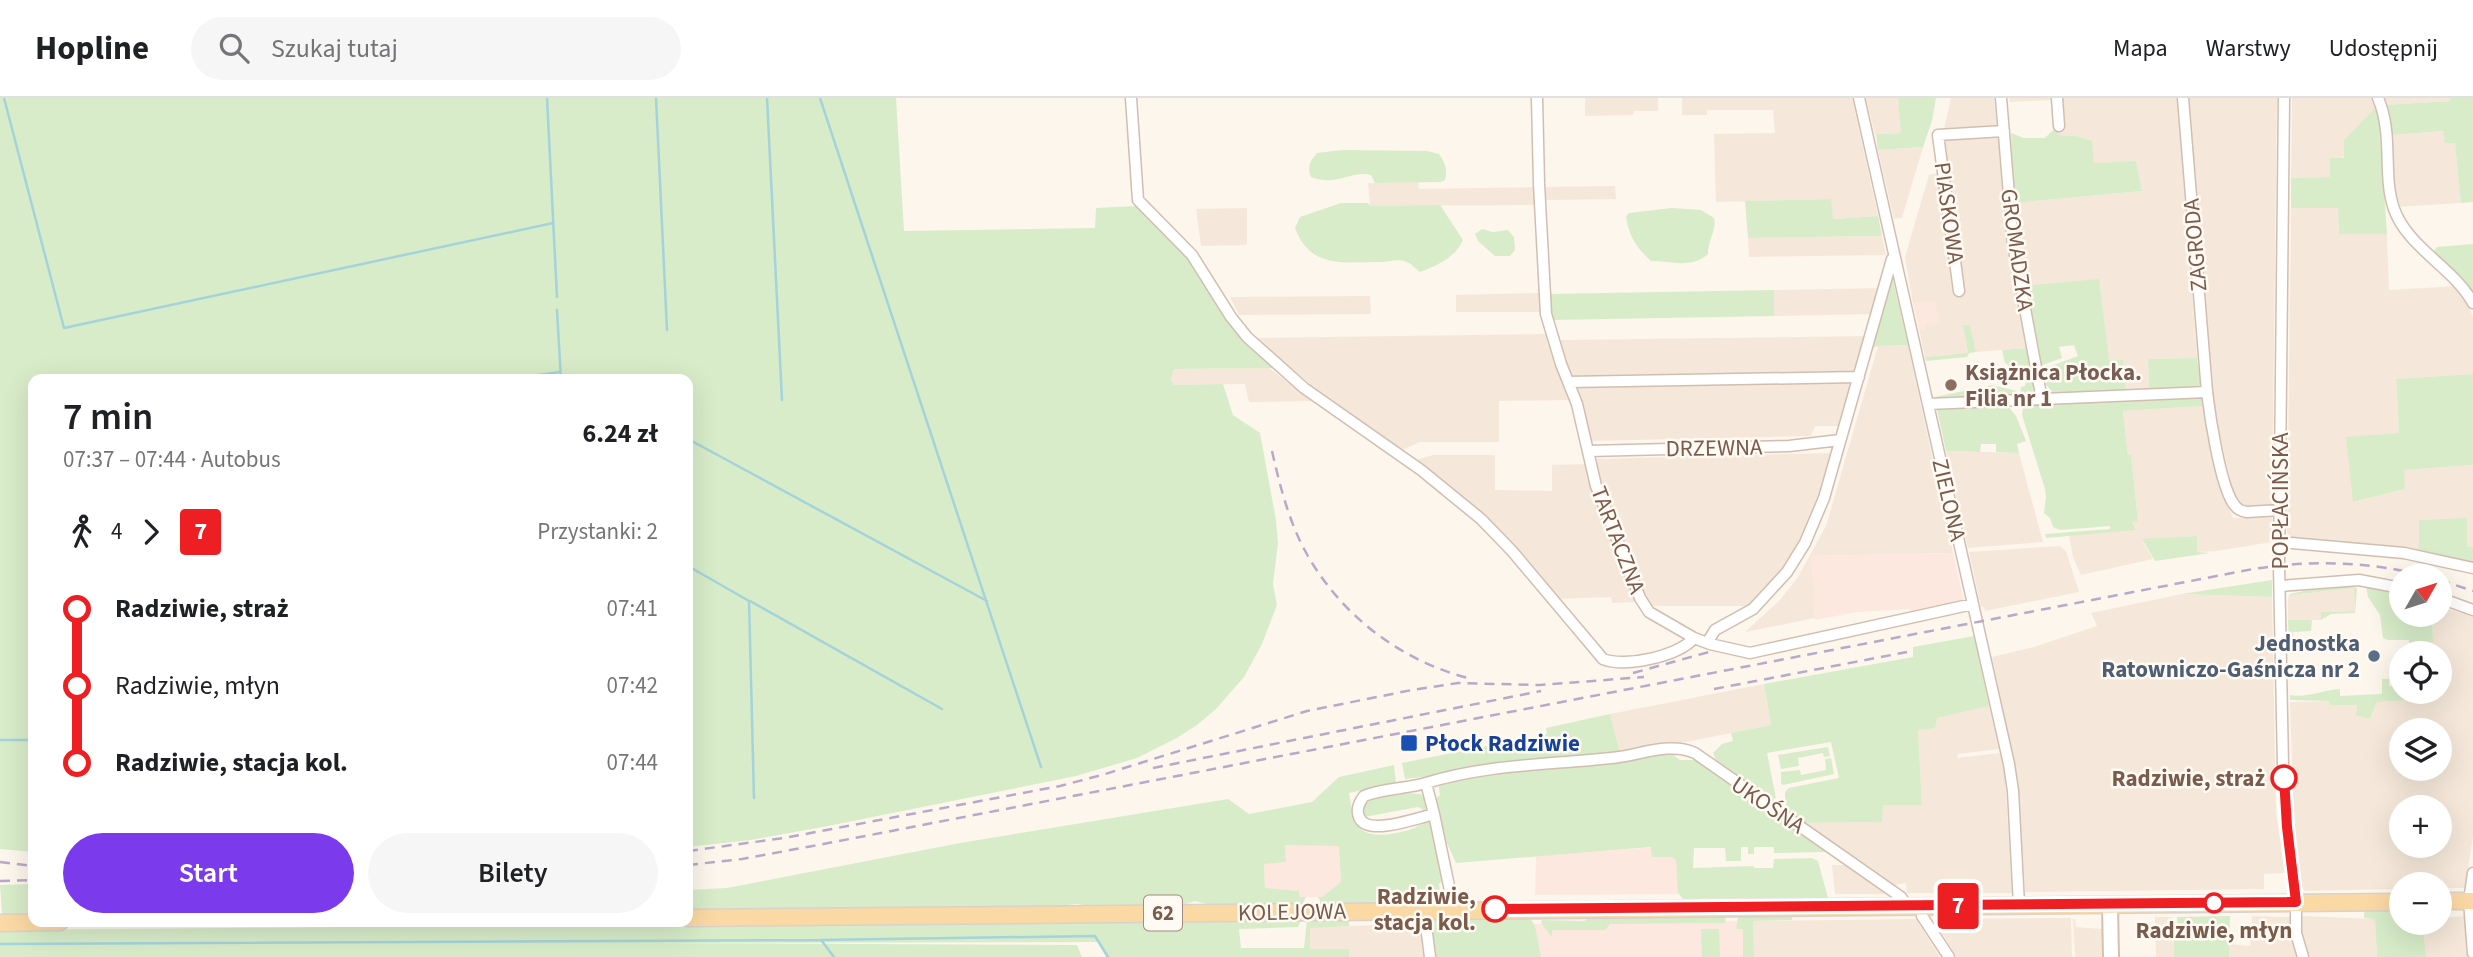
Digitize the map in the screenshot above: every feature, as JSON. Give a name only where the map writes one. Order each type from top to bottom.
[{"type":"main road","points":[[2452,901],[2471,901]]},
{"type":"main road","name":"KOLEJOWA","points":[[693,918],[2389,902]]},
{"type":"main road","points":[[2110,905],[2111,957]]},
{"type":"main road","points":[[0,923],[28,923]]},
{"type":"street","points":[[1131,98],[1138,200],[1189,251],[1239,328],[1273,362],[1320,400],[1422,470],[1481,519],[1512,551],[1603,659],[1619,663],[1652,658],[1686,645],[1694,638]]},
{"type":"street","name":"TARTACZNA","points":[[1537,98],[1545,306],[1577,404],[1596,486],[1642,603],[1649,612],[1706,643],[1738,652],[1760,652],[1973,604]]},
{"type":"street","name":"ZIELONA","points":[[1859,98],[2012,778],[2019,905]]},
{"type":"street","name":"GROMADZKA","points":[[2001,98],[2013,244],[2042,400]]},
{"type":"street","points":[[2057,98],[2059,126]]},
{"type":"street","name":"ZAGRODA","points":[[2183,98],[2207,392],[2216,445],[2228,493],[2234,505],[2247,512],[2280,510]]},
{"type":"street","name":"POPŁACIŃSKA","points":[[2284,98],[2280,510],[2284,803],[2296,902],[2296,933],[2302,957]]},
{"type":"street","points":[[2378,98],[2386,125],[2392,200],[2396,212],[2419,244],[2453,276],[2473,303]]},
{"type":"street","name":"PIASKOWA","points":[[1959,291],[1938,135],[2004,131]]},
{"type":"street","points":[[1706,643],[1715,630],[1753,609],[1795,560],[1821,506],[1894,255]]},
{"type":"street","points":[[1568,383],[1859,377]]},
{"type":"street","points":[[1928,404],[2207,392]]},
{"type":"street","name":"DRZEWNA","points":[[1588,451],[1788,446],[1840,440]]},
{"type":"street","points":[[2280,542],[2404,553],[2473,568]]},
{"type":"street","points":[[2280,586],[2361,580],[2389,586]]},
{"type":"street","points":[[2452,603],[2473,611]]},
{"type":"street","name":"UKOŚNA","points":[[1434,814],[1376,827],[1367,826],[1360,819],[1358,806],[1364,796],[1470,771],[1613,758],[1684,748],[1695,753],[1914,906]]},
{"type":"street","points":[[1426,783],[1454,910]]},
{"type":"street","points":[[2473,873],[2473,953]]},
{"type":"street","points":[[1914,906],[1949,957]]},
{"type":"street","points":[[1424,911],[1430,957]]},
{"type":"shaded area","points":[[1585,98],[1658,98],[1658,111],[1634,111],[1633,115],[1585,116]]},
{"type":"shaded area","points":[[1682,98],[1852,98],[1878,216],[1833,219],[1830,199],[1716,202],[1714,134],[1775,133],[1773,110],[1707,110],[1707,115],[1682,115]]},
{"type":"shaded area","points":[[1866,98],[1898,98],[1902,133],[1875,134]]},
{"type":"shaded area","points":[[1951,98],[1994,98],[1997,127],[1944,129]]},
{"type":"shaded area","points":[[2009,98],[2177,98],[2197,358],[2148,359],[2149,390],[2126,391],[2123,360],[2109,360],[2025,286],[2014,203],[2142,191],[2136,162],[2094,163],[2076,136],[2058,135],[2057,130],[2053,130],[2051,100],[2010,102]]},
{"type":"shaded area","points":[[2188,98],[2277,98],[2272,505],[2245,507],[2235,498],[2215,415]]},
{"type":"shaded area","points":[[2292,98],[2375,98],[2378,105],[2330,177],[2291,178]]},
{"type":"shaded area","points":[[2380,98],[2450,98],[2450,101],[2383,105]]},
{"type":"shaded area","points":[[2444,131],[2455,142],[2461,203],[2397,207],[2391,135]]},
{"type":"shaded area","points":[[1998,136],[2009,256],[2026,348],[1976,352],[1970,325],[1963,325],[1968,353],[1925,357],[1919,329],[1926,328],[1925,324],[1939,321],[1927,302],[1913,304],[1905,257],[1929,175],[1939,173],[1950,261],[1955,230],[1945,140]]},
{"type":"shaded area","points":[[1923,147],[1902,218],[1894,219],[1878,150]]},
{"type":"shaded area","points":[[1418,182],[1419,189],[1537,187],[1539,205],[1370,206],[1368,183]]},
{"type":"shaded area","points":[[1615,186],[1616,199],[1545,200],[1544,187]]},
{"type":"shaded area","points":[[1247,208],[1247,245],[1201,246],[1196,209]]},
{"type":"shaded area","points":[[2291,208],[2338,208],[2339,234],[2387,234],[2389,290],[2457,286],[2468,303],[2473,318],[2473,374],[2396,379],[2399,433],[2347,438],[2354,502],[2405,489],[2403,470],[2473,465],[2473,547],[2467,547],[2467,519],[2420,520],[2419,551],[2292,538],[2287,533]]},
{"type":"shaded area","points":[[1882,236],[1886,255],[1749,257],[1748,238]]},
{"type":"shaded area","points":[[1882,288],[1874,314],[1774,316],[1774,290]]},
{"type":"shaded area","points":[[1539,293],[1541,312],[1456,312],[1456,295]]},
{"type":"shaded area","points":[[1370,296],[1371,314],[1239,315],[1230,297]]},
{"type":"shaded area","points":[[1935,301],[1939,322],[1926,324],[1926,329],[1919,329],[1913,304]]},
{"type":"shaded area","points":[[1548,334],[1570,400],[1499,401],[1499,442],[1420,442],[1400,451],[1330,401],[1255,338]]},
{"type":"shaded area","points":[[1867,336],[1840,426],[1815,426],[1811,436],[1589,441],[1560,340]]},
{"type":"shaded area","points":[[1908,345],[1953,553],[1812,556],[1815,618],[1745,632],[1780,600],[1798,577],[1826,526],[1878,346]]},
{"type":"shaded area","points":[[1269,368],[1312,401],[1249,402],[1245,384],[1174,385],[1171,379],[1174,369]]},
{"type":"shaded area","points":[[2203,406],[2217,476],[2233,518],[2272,517],[2272,542],[2197,552],[2196,536],[2142,540],[2153,559],[2081,575],[2073,557],[2069,535],[2136,529],[2132,522],[2138,521],[2123,411]]},
{"type":"shaded area","points":[[1946,451],[2019,453],[2043,542],[1968,548]]},
{"type":"shaded area","points":[[1832,453],[1812,518],[1799,545],[1768,589],[1750,606],[1650,606],[1642,594],[1600,490],[1594,459]]},
{"type":"shaded area","points":[[1433,455],[1495,455],[1495,490],[1552,491],[1552,465],[1587,464],[1637,602],[1612,603],[1611,597],[1557,599],[1501,533],[1416,460]]},
{"type":"shaded area","points":[[2060,546],[2066,551],[2079,592],[1985,611],[1984,607],[1981,607],[1969,552]]},
{"type":"shaded area","points":[[1953,553],[1964,601],[1911,611],[1857,612],[1815,620],[1811,556]]},
{"type":"shaded area","points":[[2354,588],[2355,611],[2322,612],[2321,620],[2288,620],[2288,599],[2291,595]]},
{"type":"shaded area","points":[[2182,594],[2272,597],[2276,813],[2285,873],[2264,874],[2264,889],[2025,892],[2018,780],[1992,657],[2034,647],[2097,626],[2091,613]]},
{"type":"shaded area","points":[[2452,610],[2473,616],[2473,837],[2465,888],[2452,888],[2452,872],[2389,872],[2389,889],[2305,891],[2302,887],[2294,821],[2290,702],[2330,701],[2358,705],[2370,719],[2377,702],[2452,704],[2452,641],[2433,641],[2432,627],[2452,627]]},
{"type":"shaded area","points":[[1764,684],[1771,725],[1620,752],[1610,714]]},
{"type":"shaded area","points":[[1989,706],[1999,749],[1958,754],[1957,758],[2000,753],[2005,776],[2012,893],[1907,893],[1906,883],[1891,886],[1799,823],[1882,822],[1882,805],[1922,804],[1918,730],[1936,718]]},
{"type":"shaded area","points":[[1285,845],[1339,845],[1341,882],[1322,897],[1300,897],[1299,891],[1265,889],[1264,863],[1286,862]]},
{"type":"shaded area","points":[[1688,845],[1682,894],[1535,895],[1536,856]]},
{"type":"shaded area","points":[[1832,865],[1851,865],[1892,894],[1835,894]]},
{"type":"shaded area","points":[[2252,916],[2290,917],[2297,957],[2229,957],[2229,944],[2250,946]]},
{"type":"shaded area","points":[[2301,916],[2375,919],[2377,957],[2308,957],[2301,932]]},
{"type":"shaded area","points":[[2465,916],[2468,957],[2426,957],[2424,935],[2452,935],[2452,917]]},
{"type":"shaded area","points":[[2155,917],[2173,917],[2174,957],[2156,957]]},
{"type":"shaded area","points":[[2071,918],[2072,957],[1957,957],[1933,919]]},
{"type":"shaded area","points":[[1916,919],[1940,957],[1754,957],[1753,921]]},
{"type":"shaded area","points":[[2073,919],[2076,927],[2103,929],[2102,957],[2075,957]]},
{"type":"shaded area","points":[[1753,921],[1754,957],[1538,957],[1533,924]]},
{"type":"shaded area","points":[[1421,924],[1426,947],[1422,948],[1424,957],[1349,957],[1349,949],[1309,949],[1310,927]]},
{"type":"green space","points":[[0,98],[896,98],[904,231],[1095,228],[1096,208],[1137,206],[1185,252],[1274,368],[1174,369],[1171,379],[1174,385],[1223,384],[1233,415],[1260,433],[1278,543],[1273,584],[1277,605],[1262,644],[1244,677],[1216,709],[1197,725],[1137,758],[1076,776],[828,826],[751,840],[693,846],[693,374],[28,374],[28,852],[0,849]]},
{"type":"green space","points":[[1898,98],[1936,98],[1923,147],[1878,150],[1876,134],[1901,133]]},
{"type":"green space","points":[[2450,98],[2473,98],[2473,202],[2461,203],[2455,143],[2445,143],[2443,131],[2391,135],[2383,105],[2450,101]]},
{"type":"green space","points":[[2378,105],[2387,234],[2339,234],[2338,208],[2291,208],[2291,178],[2330,177],[2330,158],[2344,158],[2344,140]]},
{"type":"green space","points":[[2057,129],[2058,135],[2076,136],[2092,141],[2094,163],[2136,161],[2142,191],[2014,203],[2011,133],[2024,138],[2045,138]]},
{"type":"green space","points":[[1342,150],[1427,151],[1439,154],[1445,166],[1445,180],[1375,183],[1371,175],[1364,174],[1329,180],[1311,177],[1310,164],[1317,153]]},
{"type":"green space","points":[[1831,199],[1833,219],[1878,216],[1882,236],[1748,238],[1745,201]]},
{"type":"green space","points":[[1341,203],[1368,203],[1370,206],[1440,205],[1463,240],[1451,256],[1420,272],[1400,260],[1341,262],[1319,257],[1301,241],[1295,228],[1300,217]]},
{"type":"green space","points":[[1672,208],[1701,210],[1714,218],[1708,254],[1702,259],[1688,263],[1651,261],[1634,241],[1626,216],[1629,213]]},
{"type":"green space","points":[[1482,229],[1493,232],[1508,230],[1514,237],[1515,250],[1510,256],[1495,256],[1478,241],[1475,234]]},
{"type":"green space","points":[[2473,244],[2473,293],[2434,251],[2437,247]]},
{"type":"green space","points":[[1891,279],[1908,345],[1869,349]]},
{"type":"green space","points":[[2099,279],[2109,360],[2123,360],[2126,391],[2054,394],[2043,381],[2040,370],[2078,356],[2074,345],[2059,347],[2062,358],[2040,366],[2025,286]]},
{"type":"green space","points":[[1774,290],[1774,316],[1552,320],[1547,294]]},
{"type":"green space","points":[[1963,325],[1970,325],[1976,352],[1969,353],[1967,357],[1926,361],[1925,357],[1968,353]]},
{"type":"green space","points":[[2029,348],[2036,391],[2031,395],[2020,396],[2027,376],[2005,363],[2002,350]]},
{"type":"green space","points":[[2197,358],[2201,388],[2149,390],[2148,359]]},
{"type":"green space","points":[[2473,374],[2473,465],[2404,470],[2405,489],[2353,502],[2346,437],[2399,433],[2396,379]]},
{"type":"green space","points":[[1992,385],[2017,391],[2017,395],[1935,397]]},
{"type":"green space","points":[[2196,396],[2202,399],[2203,406],[2123,411],[2128,455],[2131,455],[2138,521],[2132,522],[2136,530],[2046,538],[2045,534],[2110,529],[2110,526],[2060,530],[2053,527],[2050,518],[2044,513],[2045,489],[2022,415],[2023,408],[2029,404]]},
{"type":"green space","points":[[2007,405],[2016,416],[2026,441],[2017,444],[2019,453],[1996,452],[1996,444],[1981,444],[1980,452],[1946,451],[1937,409]]},
{"type":"green space","points":[[2467,518],[2467,547],[2473,547],[2473,565],[2419,551],[2419,520]]},
{"type":"green space","points":[[2197,536],[2197,552],[2210,553],[2155,561],[2142,539]]},
{"type":"green space","points":[[2272,580],[2272,597],[2182,594]]},
{"type":"green space","points":[[2353,586],[2357,589],[2355,613],[2331,614],[2321,620],[2321,612],[2355,611],[2354,588],[2291,595],[2288,599],[2290,594],[2317,588]]},
{"type":"green space","points":[[2366,586],[2389,591],[2389,627],[2432,627],[2433,641],[2383,638],[2380,615],[2368,597]]},
{"type":"green space","points":[[2288,620],[2312,620],[2311,631],[2293,632],[2293,647],[2289,646]]},
{"type":"green space","points":[[1974,636],[1989,706],[1937,718],[1935,728],[1918,730],[1922,805],[1883,805],[1882,822],[1799,823],[1788,809],[1785,792],[1789,788],[1839,778],[1831,742],[1767,753],[1776,798],[1766,800],[1718,766],[1713,753],[1722,744],[1733,741],[1731,733],[1771,725],[1764,684],[1913,657],[1913,647]]},
{"type":"green space","points":[[2382,679],[2389,679],[2389,701],[2377,702],[2370,719],[2356,715],[2357,705],[2290,700],[2290,695],[2340,689],[2340,696],[2382,694]]},
{"type":"green space","points":[[1610,714],[1620,752],[1618,754],[1405,779],[1402,763],[1547,734],[1546,728]]},
{"type":"green space","points":[[1828,747],[1830,756],[1824,757],[1823,753],[1798,758],[1799,766],[1781,769],[1778,755]]},
{"type":"green space","points":[[1672,754],[1680,760],[1698,760],[1830,850],[1774,853],[1774,847],[1754,847],[1754,854],[1748,854],[1748,847],[1741,847],[1741,861],[1726,861],[1725,848],[1694,848],[1693,868],[1773,868],[1774,859],[1812,858],[1818,861],[1828,898],[1683,899],[1678,893],[1676,860],[1672,857],[1652,857],[1651,847],[1456,863],[1446,841],[1436,799],[1440,795],[1438,781],[1467,774],[1600,761],[1620,763],[1631,757]]},
{"type":"green space","points":[[1831,758],[1834,774],[1783,785],[1781,783],[1781,772],[1800,770],[1801,775],[1826,770],[1825,759]]},
{"type":"green space","points":[[1394,765],[1396,783],[1349,793],[1354,818],[1361,830],[1374,834],[1403,832],[1426,822],[1432,825],[1443,880],[1439,884],[1441,899],[1438,902],[1321,903],[1318,897],[1322,897],[1341,882],[1339,846],[1285,845],[1286,862],[1264,864],[1265,888],[1299,891],[1300,897],[1306,897],[1302,905],[1216,906],[1195,901],[1178,906],[1077,904],[1048,907],[693,910],[693,890],[727,888],[960,843],[1228,799],[1249,814],[1312,802],[1339,777]]},
{"type":"green space","points":[[1408,793],[1421,794],[1427,803],[1426,811],[1418,807],[1364,817],[1363,809],[1367,802]]},
{"type":"green space","points":[[28,884],[28,914],[2,914],[0,885]]},
{"type":"green space","points":[[2389,910],[2389,935],[2424,935],[2426,957],[2377,957],[2375,919],[2364,918],[2364,911]]},
{"type":"green space","points":[[1726,916],[1725,923],[1610,924],[1605,930],[1552,930],[1552,937],[1541,923],[1542,920],[1584,921],[1591,917]]},
{"type":"green space","points":[[1738,916],[1792,916],[1792,920],[1753,921],[1754,957],[1743,957],[1743,929],[1736,929]]},
{"type":"green space","points":[[2230,916],[2229,957],[2174,957],[2174,937],[2178,937],[2177,917]]},
{"type":"green space","points":[[1530,918],[1535,926],[1541,957],[1433,957],[1428,921],[1431,919]]},
{"type":"green space","points":[[1301,919],[1298,927],[1239,929],[1241,948],[1304,948],[1307,920],[1349,919],[1349,926],[1310,928],[1310,949],[1349,949],[1349,957],[1106,957],[1098,942],[637,943],[1077,945],[1082,957],[0,957],[0,930],[693,927],[693,924]]},
{"type":"green space","points":[[1701,929],[1719,929],[1720,957],[1702,957]]},
{"type":"waterway","points":[[4,98],[64,328],[553,223]]},
{"type":"waterway","points":[[547,98],[557,297]]},
{"type":"waterway","points":[[656,98],[667,330]]},
{"type":"waterway","points":[[767,98],[782,400]]},
{"type":"waterway","points":[[820,98],[1041,767]]},
{"type":"waterway","points":[[557,310],[561,374]]},
{"type":"waterway","points":[[546,374],[560,372]]},
{"type":"waterway","points":[[693,442],[987,601]]},
{"type":"waterway","points":[[693,569],[749,601],[754,798]]},
{"type":"waterway","points":[[750,601],[942,709]]},
{"type":"waterway","points":[[0,740],[28,740]]},
{"type":"waterway","points":[[834,957],[821,940],[1095,936],[1108,957]]},
{"type":"waterway","points":[[0,944],[821,940]]},
{"type":"railway","points":[[1272,451],[1296,532],[1315,568],[1332,590],[1372,630],[1394,646],[1419,660],[1472,679]]},
{"type":"railway","points":[[693,864],[742,859],[834,842],[2253,569],[2318,563],[2389,568]]},
{"type":"railway","points":[[2452,584],[2473,591]]},
{"type":"railway","points":[[1633,673],[1709,652]]},
{"type":"railway","points":[[1714,689],[1907,652]]},
{"type":"railway","points":[[693,850],[784,838],[1060,786],[1307,711],[1412,690],[1458,683],[1540,685],[1644,677]]},
{"type":"railway","points":[[1153,768],[1541,691]]},
{"type":"railway","points":[[0,862],[28,865]]},
{"type":"railway","points":[[0,881],[28,880]]},
{"type":"bus line","name":"7","points":[[1495,909],[2296,902],[2285,811],[2284,778]]},
{"type":"place","name":"Książnica Płocka. Filia nr 1","points":[[1951,385]]},
{"type":"place","name":"Jednostka Ratowniczo-Gaśnicza nr 2","points":[[2374,656]]},
{"type":"place","name":"Płock Radziwie","points":[[1409,743]]},
{"type":"place","name":"Radziwie, straż","points":[[2284,778]]},
{"type":"place","name":"Radziwie, młyn","points":[[2214,903]]},
{"type":"place","name":"Radziwie, stacja kol.","points":[[1495,909]]}]
